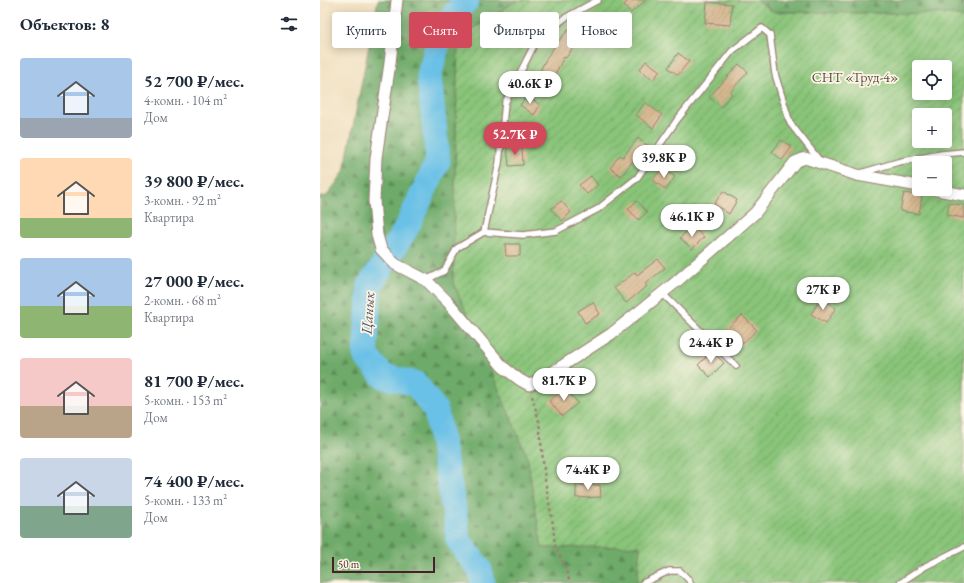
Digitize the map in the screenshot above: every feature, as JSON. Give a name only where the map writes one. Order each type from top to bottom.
[{"type":"street","points":[[397,0],[390,63],[376,158],[374,201],[377,235],[381,249],[395,264],[426,280],[448,302],[503,367],[529,385],[539,381],[611,334],[676,282],[755,213],[795,162],[805,158],[857,175],[912,185]]},
{"type":"street","points":[[952,193],[964,195]]},
{"type":"lane","points":[[484,232],[499,163],[506,103],[535,44],[565,18],[598,0]]},
{"type":"lane","points":[[426,280],[444,271],[457,248],[484,232],[523,235],[556,231],[598,209],[637,178],[677,120],[732,51],[762,28],[770,35],[775,74],[790,123],[822,164]]},
{"type":"lane","points":[[857,175],[898,162],[942,154],[964,152]]},
{"type":"lane","points":[[662,293],[736,366]]},
{"type":"lane","points":[[900,583],[926,566],[964,547]]},
{"type":"lane","points":[[643,583],[670,571],[680,571],[690,583]]},
{"type":"path","points":[[529,385],[539,421],[545,480],[555,546],[566,569],[570,583]]},
{"type":"green space","points":[[378,0],[518,0],[500,12],[480,12],[480,25],[472,30],[472,12],[409,12],[409,48],[458,48],[453,281],[527,456],[542,548],[640,545],[637,583],[320,583],[320,197],[327,196],[344,172],[369,48],[401,48],[401,12],[376,12]]},
{"type":"green space","name":"СНТ «Труд-4»","points":[[518,0],[756,0],[774,12],[949,14],[964,18],[964,583],[637,583],[640,546],[542,548],[527,456],[453,281],[458,48],[472,48],[472,30],[480,25],[480,48],[559,48],[559,12],[500,12]]},
{"type":"green space","points":[[756,0],[964,0],[964,18],[949,14],[774,12]]},
{"type":"building","points":[[629,0],[646,0],[632,12],[624,5]]},
{"type":"building","points":[[707,2],[732,4],[730,25],[705,23]]},
{"type":"building","points":[[567,31],[567,48],[573,48],[566,58],[564,57],[552,80],[539,73],[554,48],[559,48],[559,41]]},
{"type":"building","points":[[678,53],[689,61],[678,75],[668,68]]},
{"type":"building","points":[[646,61],[660,71],[653,80],[639,70]]},
{"type":"building","points":[[739,64],[748,72],[730,92],[732,94],[721,107],[709,97]]},
{"type":"building","points":[[527,96],[540,105],[534,115],[520,105]]},
{"type":"building","points":[[645,102],[662,115],[653,128],[636,115]]},
{"type":"building","points":[[638,138],[649,147],[640,158],[637,156],[621,176],[610,168],[620,155],[623,157]]},
{"type":"building","points":[[781,140],[792,147],[782,160],[772,152]]},
{"type":"building","points":[[522,146],[523,165],[509,166],[507,147]]},
{"type":"building","points":[[662,168],[675,177],[666,190],[653,180]]},
{"type":"building","points":[[591,176],[598,185],[587,194],[579,185]]},
{"type":"building","points":[[723,191],[737,200],[729,214],[714,204]]},
{"type":"building","points":[[904,193],[912,194],[912,196],[922,196],[919,214],[900,211]]},
{"type":"building","points":[[561,201],[571,212],[562,221],[551,209]]},
{"type":"building","points":[[637,201],[647,212],[639,220],[628,209]]},
{"type":"building","points":[[949,203],[964,205],[964,218],[947,215]]},
{"type":"building","points":[[692,226],[704,237],[692,249],[680,238]]},
{"type":"building","points":[[505,244],[520,244],[520,256],[506,256]]},
{"type":"building","points":[[658,259],[665,268],[645,284],[647,286],[626,303],[614,288],[635,272],[637,275]]},
{"type":"building","points":[[821,298],[836,308],[826,323],[811,314]]},
{"type":"building","points":[[593,302],[600,314],[585,323],[578,311]]},
{"type":"building","points":[[742,315],[757,330],[741,345],[726,330]]},
{"type":"building","points":[[712,351],[724,363],[710,377],[698,365]]},
{"type":"building","points":[[565,388],[578,403],[562,416],[549,401]]},
{"type":"building","points":[[576,485],[600,485],[601,497],[576,498]]},
{"type":"waterway","name":"Цанык","points":[[467,0],[442,28],[429,76],[438,161],[406,229],[370,285],[365,355],[383,376],[416,384],[436,411],[455,514],[458,540],[480,570],[483,583]]}]
